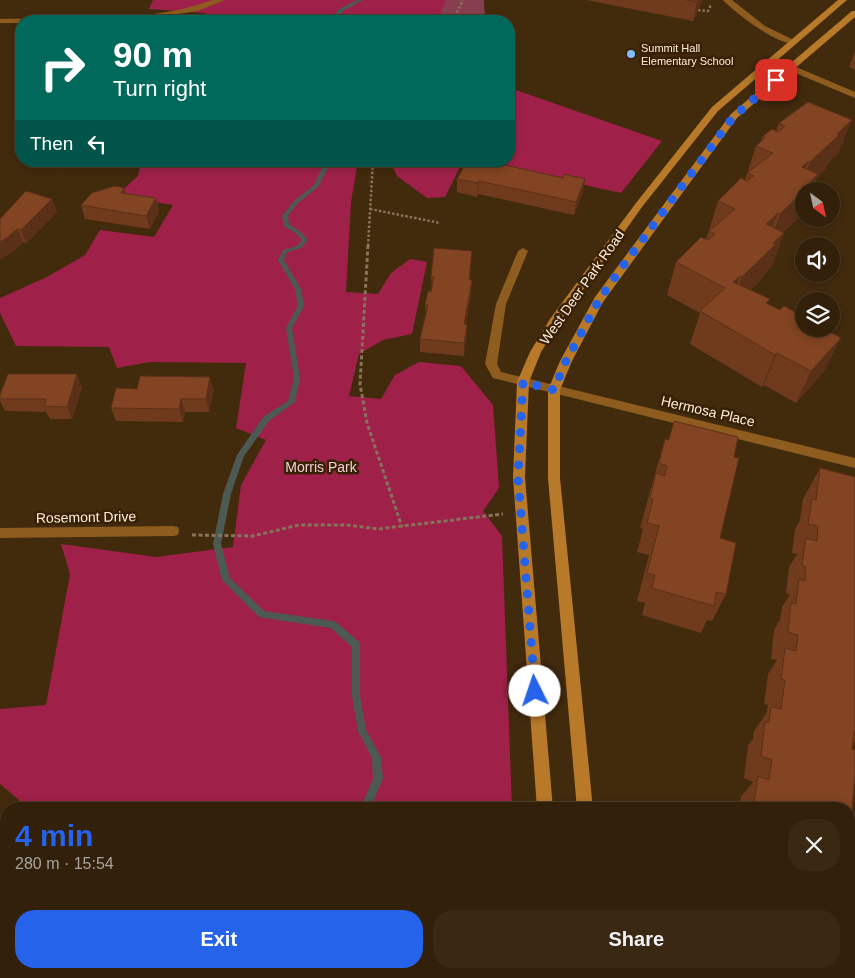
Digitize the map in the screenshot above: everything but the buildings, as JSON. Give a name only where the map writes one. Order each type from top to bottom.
[{"type":"street","points":[[156,15],[187,12],[221,0]]},
{"type":"street","points":[[727,0],[762,28],[794,42]]},
{"type":"street","name":"West Deer Park Road","points":[[544,802],[518,477],[523,382],[536,352],[554,322],[639,205],[715,109],[843,0]]},
{"type":"street","name":"West Deer Park Road","points":[[584,802],[554,478],[554,390],[566,361],[599,300],[734,116],[855,13]]},
{"type":"street","points":[[0,21],[15,21]]},
{"type":"street","points":[[772,60],[855,95]]},
{"type":"street","name":"Hermosa Place","points":[[523,251],[501,304],[491,364],[494,372],[501,377],[855,462]]},
{"type":"street","name":"Rosemont Drive","points":[[0,533],[173,530]]},
{"type":"path","points":[[456,15],[463,0]]},
{"type":"path","points":[[698,10],[708,11],[713,0]]},
{"type":"path","points":[[373,167],[360,384],[367,423],[402,527]]},
{"type":"path","points":[[370,209],[440,223]]},
{"type":"path","points":[[190,535],[253,536],[299,525],[347,525],[378,529],[477,516],[521,514]]},
{"type":"shaded area","points":[[281,0],[484,0],[485,15],[278,15]]},
{"type":"green space","points":[[153,0],[446,0],[440,15],[209,15],[205,13],[149,9]]},
{"type":"green space","points":[[515,90],[662,141],[621,193],[503,167],[515,167]]},
{"type":"green space","name":"Morris Park","points":[[140,167],[357,167],[351,202],[346,292],[378,294],[391,273],[410,259],[427,262],[412,334],[383,340],[359,354],[349,396],[381,399],[395,375],[419,362],[461,366],[493,405],[499,488],[483,511],[502,536],[512,802],[19,802],[0,784],[0,709],[46,705],[70,574],[61,544],[156,557],[233,547],[241,485],[266,440],[236,428],[246,363],[149,362],[117,368],[109,347],[16,346],[0,313],[0,298],[47,277],[85,255],[100,230],[154,237],[173,205],[116,196],[138,176]]},
{"type":"green space","points":[[393,167],[460,167],[445,197],[427,198],[397,176]]},
{"type":"waterway","points":[[337,15],[341,10],[361,0]]},
{"type":"waterway","points":[[325,167],[316,186],[296,202],[285,216],[286,225],[299,233],[305,240],[299,247],[285,251],[281,260],[298,289],[301,306],[289,328],[297,378],[291,402],[266,419],[241,455],[227,494],[217,544],[226,580],[262,614],[333,625],[356,645],[356,696],[362,731],[376,757],[378,779],[368,802]]},
{"type":"place","name":"Summit Hall Elementary School","points":[[631,54]]},
{"type":"route","points":[[535,691],[518,477],[523,382],[554,390],[566,361],[599,300],[661,212],[734,116],[776,80]]}]
